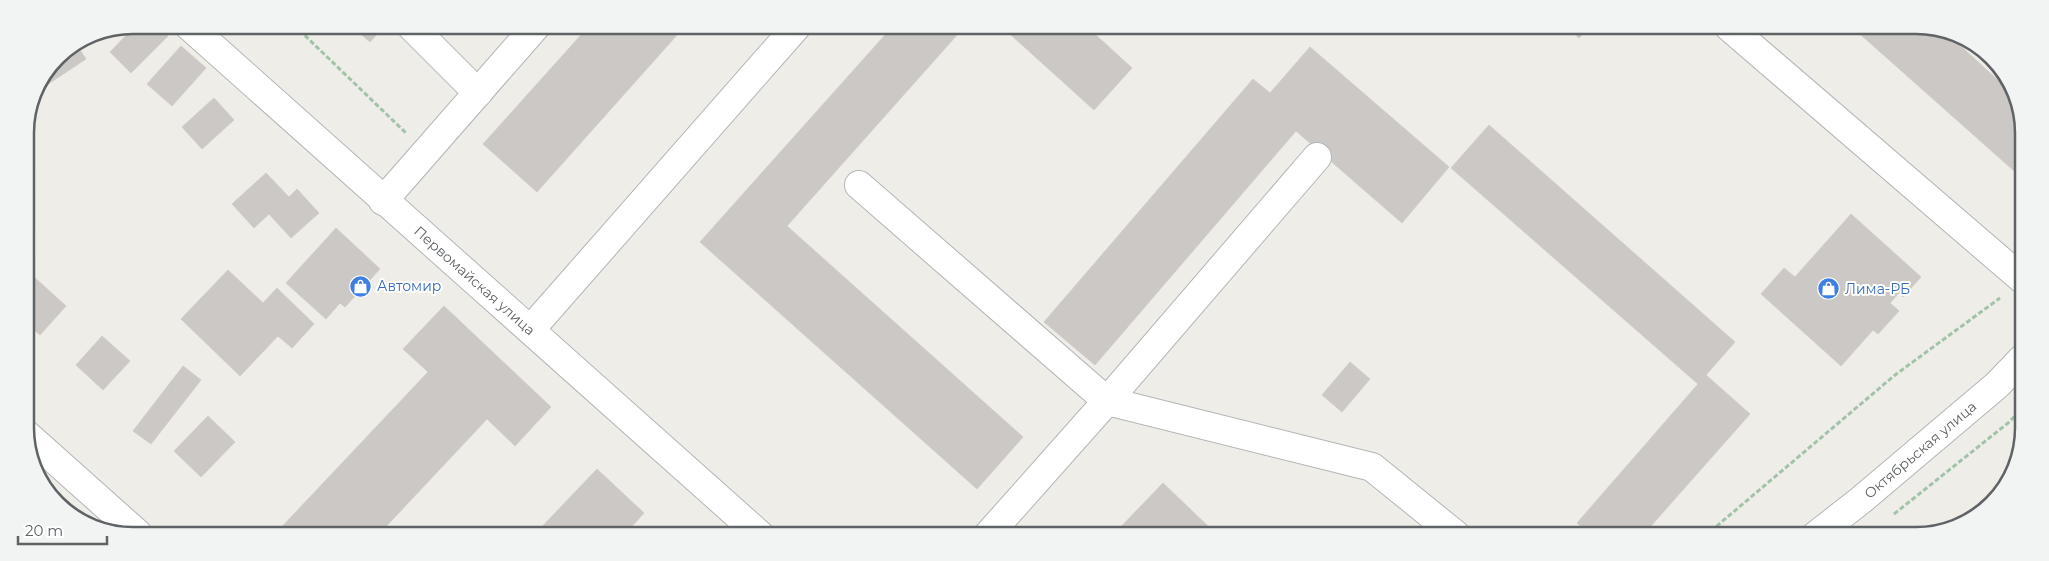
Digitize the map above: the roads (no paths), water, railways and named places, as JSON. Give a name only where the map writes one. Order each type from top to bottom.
[{"type":"street","name":"Первомайская улица","points":[[198,34],[383,201],[531,329],[752,527]]},
{"type":"street","points":[[419,34],[478,93]]},
{"type":"street","points":[[383,201],[530,34]]},
{"type":"street","points":[[531,329],[790,34]]},
{"type":"street","points":[[1737,34],[2015,273]]},
{"type":"street","points":[[995,527],[1107,401],[1317,157]]},
{"type":"street","points":[[859,186],[1107,401],[1372,467],[1446,527]]},
{"type":"street","name":"Октябрьская улица","points":[[1826,527],[1861,500],[1998,385],[2015,367]]},
{"type":"street","points":[[35,442],[130,527]]},
{"type":"place","name":"Автомир","points":[[361,286]]},
{"type":"place","name":"Лима-РБ","points":[[1829,289]]}]
